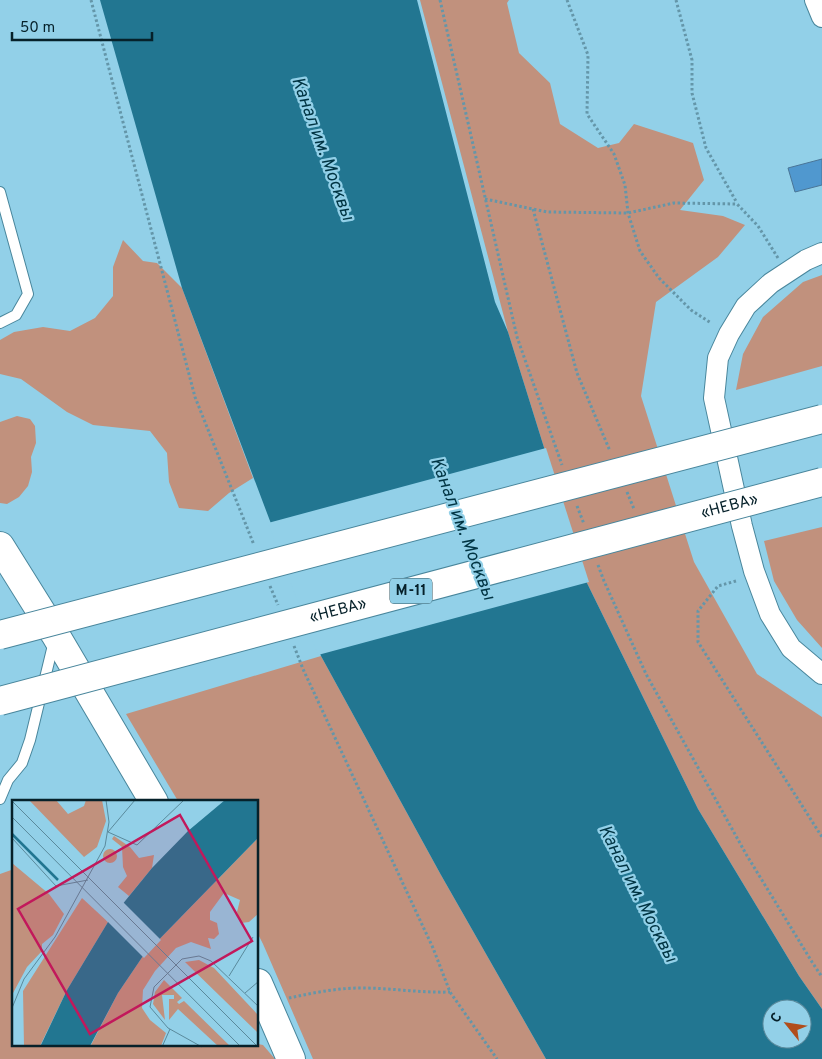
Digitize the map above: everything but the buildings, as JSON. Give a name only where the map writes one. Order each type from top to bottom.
[{"type":"main road","points":[[0,635],[822,419]]},
{"type":"main road","name":"«НЕВА»","points":[[0,700],[822,482]]},
{"type":"main road","points":[[0,546],[55,634],[153,800]]},
{"type":"main road","points":[[262,993],[291,1059]]},
{"type":"street","points":[[815,0],[822,17]]},
{"type":"street","points":[[822,253],[806,260],[771,283],[746,306],[728,334],[718,358],[714,398],[742,526],[754,571],[770,614],[791,648],[822,674]]},
{"type":"lane","points":[[0,192],[28,294],[16,315],[0,323]]},
{"type":"lane","points":[[0,799],[8,780],[22,763],[30,740],[55,634]]},
{"type":"path","points":[[440,0],[516,337],[564,468]]},
{"type":"path","points":[[567,0],[588,55],[587,114],[614,154],[625,185],[628,213],[640,251],[659,278],[691,310],[711,323]]},
{"type":"path","points":[[676,0],[692,60],[692,93],[706,148],[737,204],[758,226],[778,258]]},
{"type":"path","points":[[485,199],[547,212],[628,213],[674,203],[737,204]]},
{"type":"path","points":[[533,209],[577,373]]},
{"type":"path","points":[[577,506],[584,525]]},
{"type":"path","points":[[597,562],[646,674],[746,854],[822,977]]},
{"type":"path","points":[[736,580],[718,586],[698,611],[698,642],[822,837]]},
{"type":"path","points":[[262,993],[316,992],[360,988],[450,992]]},
{"type":"shaded area","points":[[420,0],[509,0],[507,3],[519,53],[550,83],[560,124],[598,148],[619,143],[634,124],[693,143],[704,180],[680,210],[723,216],[745,225],[718,257],[656,302],[641,396],[694,562],[757,674],[822,717],[822,1009],[799,976],[698,809],[585,579],[508,332]]},
{"type":"shaded area","points":[[123,240],[143,261],[157,263],[182,288],[253,478],[229,493],[208,511],[179,508],[169,482],[167,453],[150,431],[93,425],[67,412],[21,379],[0,374],[0,340],[14,332],[43,327],[70,331],[95,318],[113,296],[113,267]]},
{"type":"shaded area","points":[[822,275],[822,366],[736,390],[743,354],[763,317],[803,282]]},
{"type":"shaded area","points":[[17,416],[30,419],[35,426],[36,443],[31,457],[32,472],[28,486],[19,497],[7,504],[0,503],[0,422]]},
{"type":"shaded area","points":[[822,527],[822,648],[797,620],[774,581],[764,541]]},
{"type":"shaded area","points":[[321,656],[441,875],[546,1059],[313,1059],[259,936],[259,800],[177,800],[126,714]]},
{"type":"shaded area","points":[[12,870],[12,1046],[259,1046],[259,1044],[263,1045],[275,1059],[0,1059],[0,874]]},
{"type":"water","name":"Канал им. Москвы","points":[[100,0],[417,0],[495,302],[508,332],[585,579],[698,809],[799,976],[822,1009],[822,1059],[546,1059],[441,875],[321,656],[182,288]]},
{"type":"pier","points":[[546,448],[589,582],[318,655],[268,523]]}]
